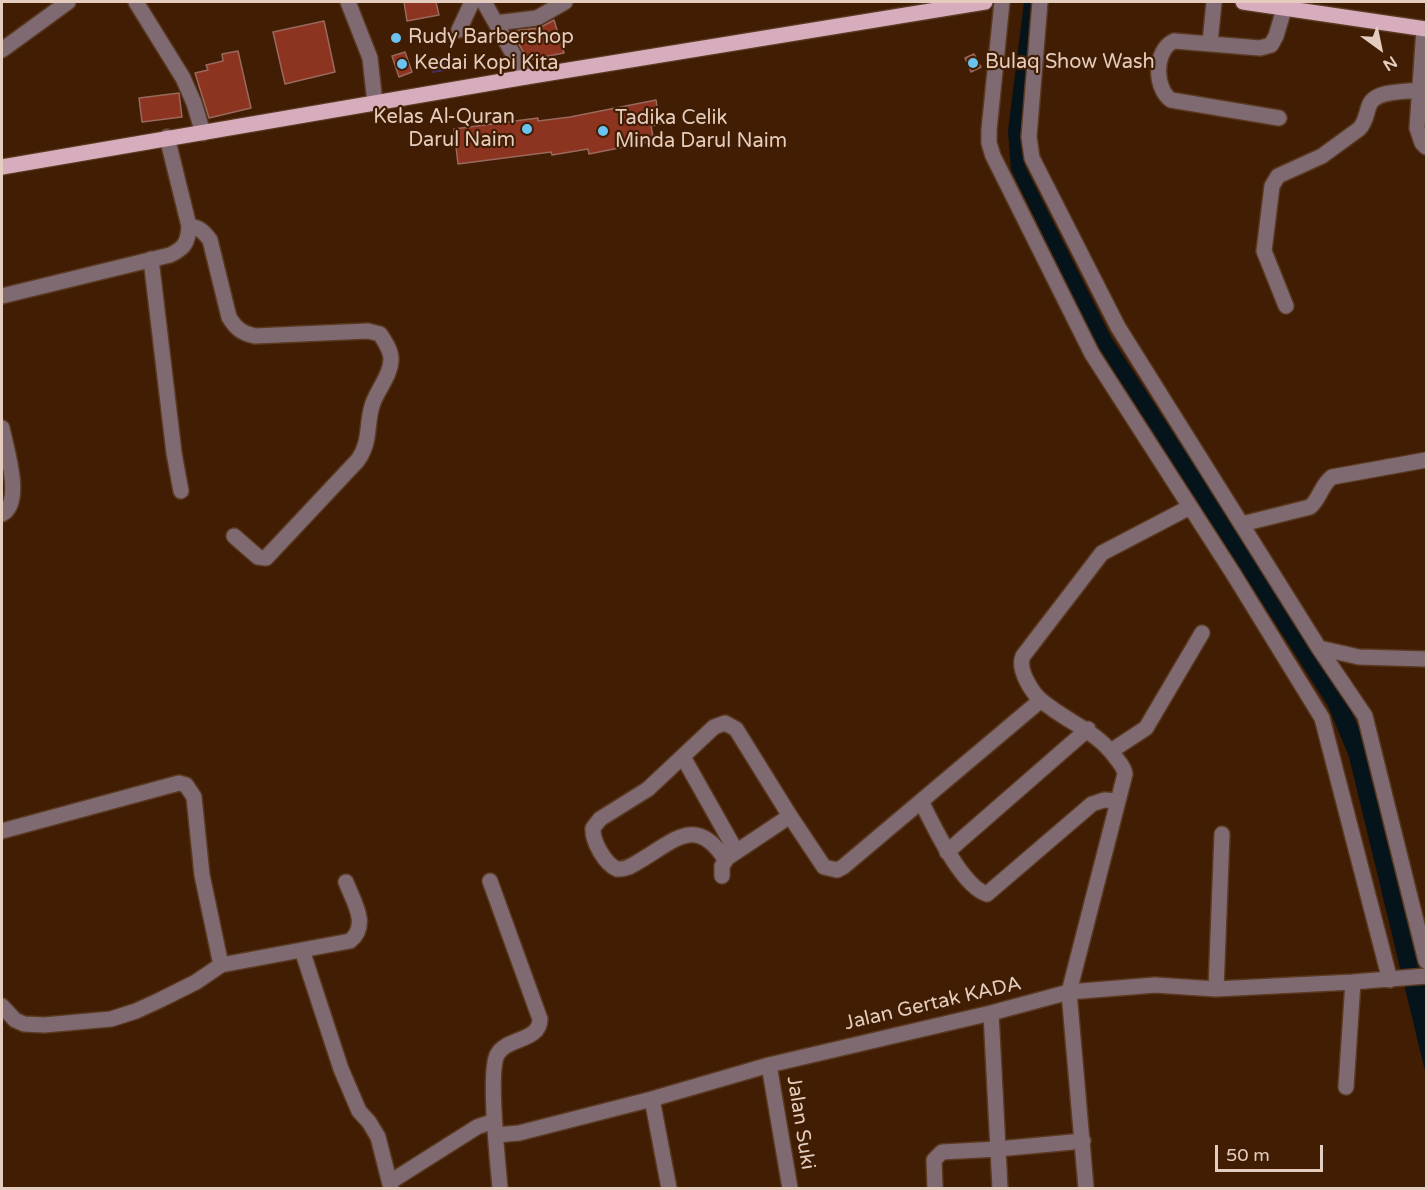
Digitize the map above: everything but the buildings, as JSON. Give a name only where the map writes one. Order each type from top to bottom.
[{"type":"main road","points":[[2,167],[167,137],[985,2]]},
{"type":"main road","points":[[1243,2],[1425,29]]},
{"type":"street","points":[[2,50],[68,2]]},
{"type":"street","points":[[136,2],[183,78],[194,103],[202,133]]},
{"type":"street","points":[[348,2],[370,58],[375,103]]},
{"type":"street","points":[[459,30],[472,2]]},
{"type":"street","points":[[484,2],[526,77]]},
{"type":"street","points":[[496,23],[537,18],[566,2]]},
{"type":"street","points":[[1002,2],[989,130],[989,143],[993,156],[1092,354],[1234,575],[1322,718],[1390,980]]},
{"type":"street","points":[[1040,2],[1029,137],[1032,158],[1118,327],[1319,648],[1365,716],[1426,961]]},
{"type":"street","points":[[1210,43],[1214,2]]},
{"type":"street","points":[[1279,118],[1171,100],[1164,94],[1158,70],[1163,52],[1169,43],[1179,41],[1266,48],[1274,41],[1284,9]]},
{"type":"street","points":[[1425,29],[1418,128],[1422,143],[1426,147]]},
{"type":"street","points":[[1286,306],[1264,248],[1272,186],[1275,179],[1281,174],[1322,156],[1359,129],[1364,123],[1373,98],[1419,90]]},
{"type":"street","points":[[2,296],[170,255],[182,249],[188,240],[189,226],[167,137]]},
{"type":"street","points":[[189,226],[204,232],[210,240],[230,317],[235,327],[244,334],[255,336],[368,331],[380,334],[388,348],[391,360],[386,378],[372,404],[366,449],[358,460],[266,558],[258,557],[234,536]]},
{"type":"street","points":[[151,259],[174,453],[181,491]]},
{"type":"street","points":[[2,428],[13,489],[12,502],[2,514]]},
{"type":"street","points":[[1242,524],[1310,507],[1326,482],[1332,477],[1426,460]]},
{"type":"street","points":[[1086,1188],[1069,992],[1125,774],[1111,751],[1088,729],[1041,700],[1022,672],[1021,660],[1104,552],[1190,507]]},
{"type":"street","points":[[1111,751],[1146,728],[1202,633]]},
{"type":"street","points":[[1319,648],[1359,657],[1426,659]]},
{"type":"street","points":[[731,855],[691,833],[682,836],[629,868],[617,869],[608,862],[595,839],[593,828],[596,823],[648,789],[714,727],[719,724],[731,725],[736,729],[824,867],[837,870],[1041,700]]},
{"type":"street","points":[[947,852],[1088,729]]},
{"type":"street","points":[[683,757],[731,855]]},
{"type":"street","points":[[2,831],[179,783],[186,785],[194,797],[202,875],[221,965]]},
{"type":"street","points":[[921,801],[947,852],[978,892],[987,894],[1092,804],[1104,800],[1117,801]]},
{"type":"street","points":[[722,876],[722,866],[731,855],[790,816]]},
{"type":"street","points":[[1215,989],[1222,834]]},
{"type":"street","points":[[490,881],[540,1019],[536,1031],[508,1045],[498,1054],[495,1064],[495,1128],[500,1188]]},
{"type":"street","points":[[2,1006],[15,1020],[24,1024],[44,1025],[111,1018],[136,1011],[160,1000],[196,982],[221,965],[350,941],[357,936],[360,924],[346,882]]},
{"type":"street","points":[[302,950],[341,1069],[359,1111],[378,1137],[391,1185]]},
{"type":"street","name":"Jalan Gertak KADA","points":[[391,1185],[477,1127],[519,1133],[652,1099],[769,1065],[991,1013],[1069,992],[1155,985],[1215,989],[1426,976]]},
{"type":"street","points":[[1346,1087],[1353,982]]},
{"type":"street","points":[[991,1013],[1000,1188]]},
{"type":"street","name":"Jalan Suki","points":[[769,1065],[790,1188]]},
{"type":"street","points":[[652,1099],[669,1188]]},
{"type":"street","points":[[935,1188],[934,1160],[942,1152],[1083,1141]]},
{"type":"shaded area","points":[[1024,2],[1038,2],[1022,134],[1025,166],[1111,337],[1345,698],[1370,751],[1426,987],[1426,1075],[1349,757],[1328,706],[1096,343],[1011,170],[1008,131]]},
{"type":"shaded area","points":[[451,55],[464,68],[432,73],[433,64],[437,58]]},
{"type":"place","name":"Rudy Barbershop","points":[[396,38]]},
{"type":"place","name":"Bulaq Show Wash","points":[[973,63]]},
{"type":"place","name":"Kedai Kopi Kita","points":[[402,64]]},
{"type":"place","name":"Kelas Al-Quran Darul Naim","points":[[527,129]]},
{"type":"place","name":"Tadika Celik Minda Darul Naim","points":[[603,131]]}]
